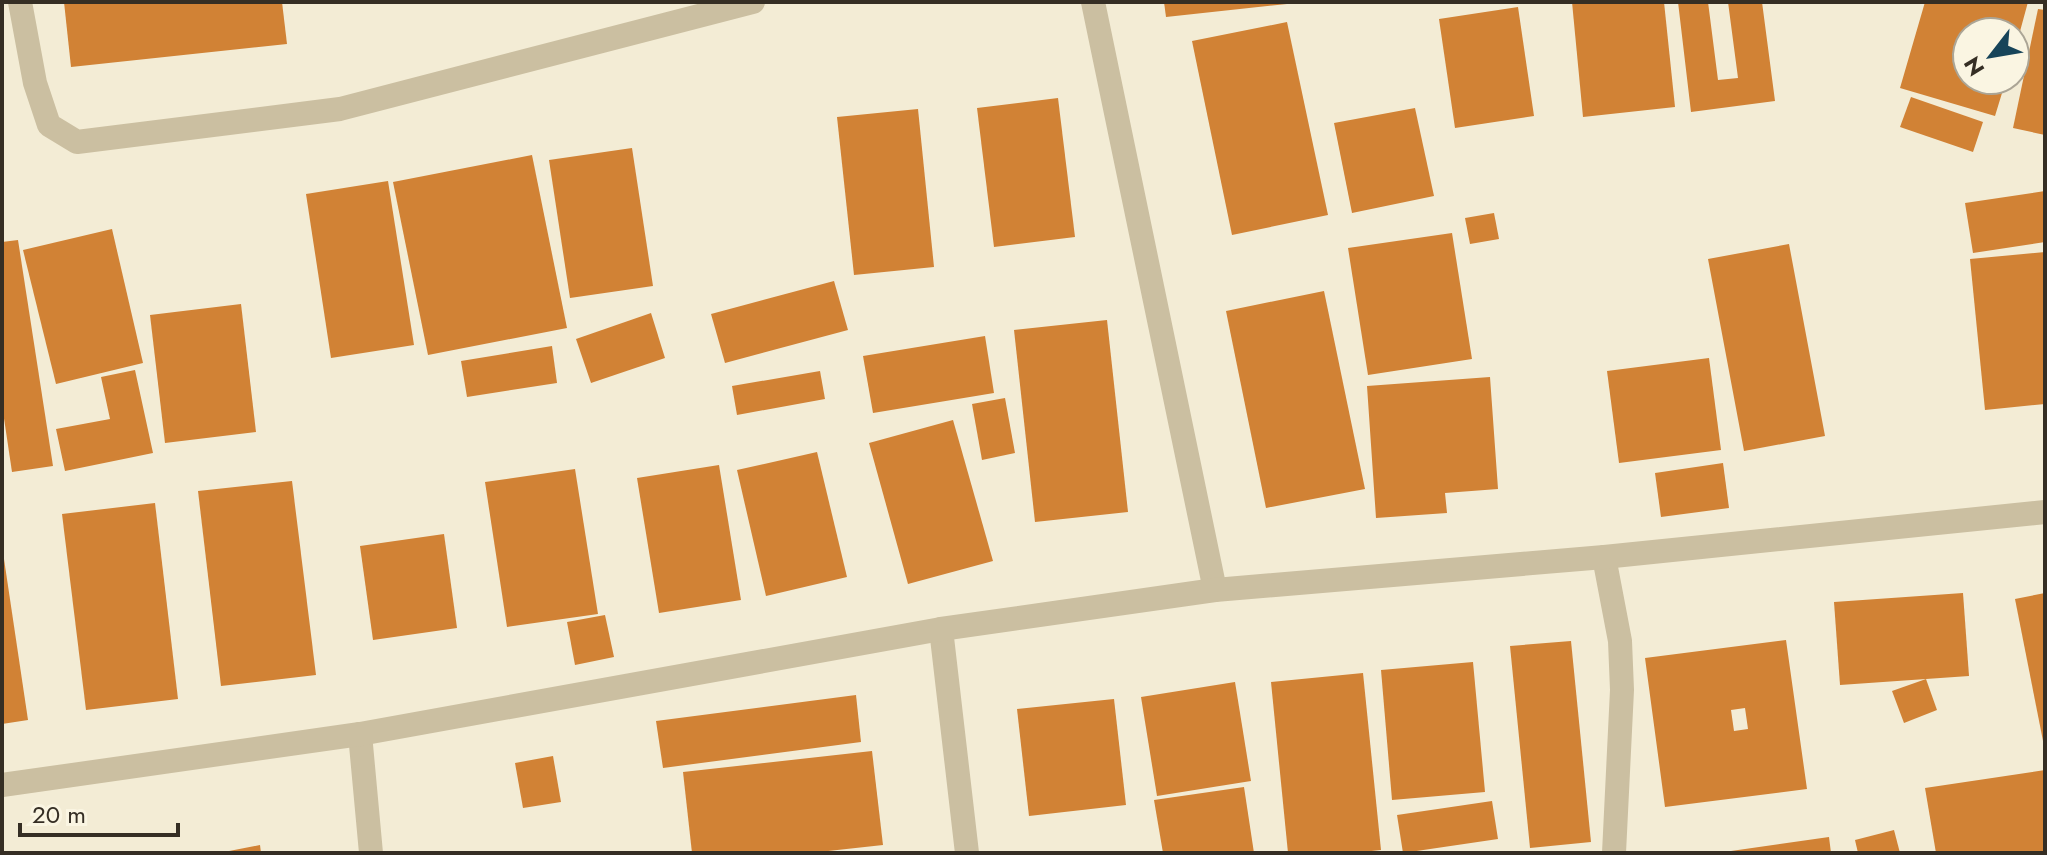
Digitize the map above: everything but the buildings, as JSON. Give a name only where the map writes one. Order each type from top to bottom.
[{"type":"street","points":[[20,2],[35,83],[49,125],[77,142],[340,109],[753,2]]},
{"type":"street","points":[[1093,2],[1215,590]]},
{"type":"street","points":[[2,785],[360,734],[941,629],[1215,590],[1604,557],[2045,512]]},
{"type":"street","points":[[1604,557],[1620,641],[1622,690],[1614,853]]},
{"type":"street","points":[[941,629],[967,853]]},
{"type":"street","points":[[360,734],[371,853]]}]
